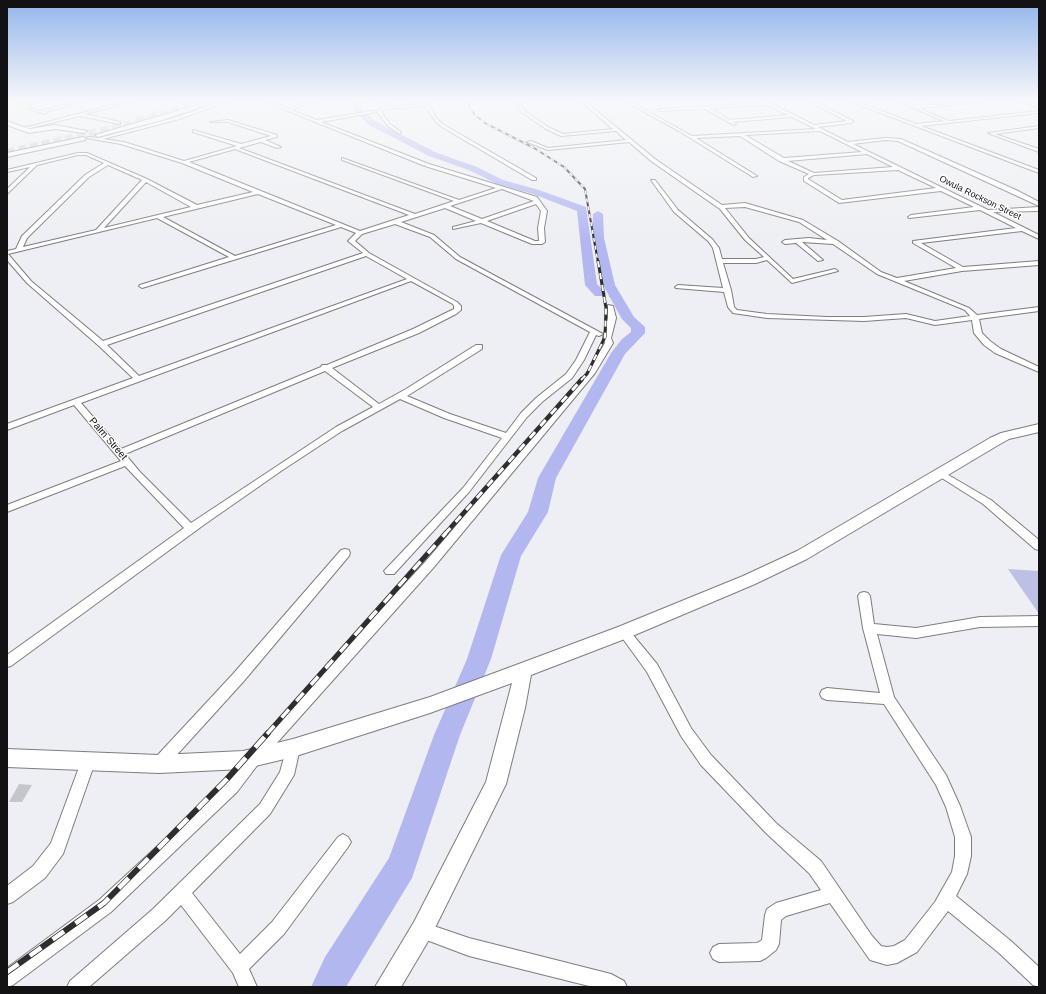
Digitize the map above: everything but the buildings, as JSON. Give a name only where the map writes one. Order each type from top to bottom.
[{"type":"main road","points":[[7,155],[42,147]]},
{"type":"main road","points":[[7,758],[159,764],[243,760],[293,748],[430,705],[523,672],[749,580],[802,555],[995,441],[1005,436],[1039,428]]},
{"type":"main road","points":[[387,987],[422,930],[496,784],[514,715],[523,672]]},
{"type":"street","points":[[136,147],[184,162],[339,226],[360,233]]},
{"type":"street","points":[[383,147],[427,165],[535,198],[544,211],[541,243],[534,243],[446,206]]},
{"type":"street","points":[[480,147],[534,179]]},
{"type":"street","points":[[544,147],[548,149],[565,147]]},
{"type":"street","points":[[639,147],[720,207],[747,239],[792,281],[835,271]]},
{"type":"street","points":[[707,147],[755,176]]},
{"type":"street","points":[[763,147],[781,160],[813,174]]},
{"type":"street","name":"Owula Rockson Street","points":[[857,147],[1039,237]]},
{"type":"street","points":[[916,147],[1014,191],[1039,204]]},
{"type":"street","points":[[975,147],[1039,172]]},
{"type":"street","points":[[1028,147],[1039,151]]},
{"type":"street","points":[[184,162],[236,148],[416,216]]},
{"type":"street","points":[[781,160],[869,153]]},
{"type":"street","points":[[7,171],[83,154],[145,180],[196,207]]},
{"type":"street","points":[[344,159],[460,202]]},
{"type":"street","points":[[7,192],[34,164]]},
{"type":"street","points":[[18,251],[24,237],[87,176],[108,164]]},
{"type":"street","points":[[900,168],[813,174],[806,177],[806,180],[841,202],[942,189]]},
{"type":"street","points":[[98,231],[145,180]]},
{"type":"street","points":[[653,181],[676,211],[710,240],[716,248],[732,310],[739,313],[826,319],[864,319],[906,316],[935,323],[1037,311]]},
{"type":"street","points":[[120,453],[325,367],[416,331],[457,310],[458,306],[455,303],[367,254],[351,241],[360,233],[501,188]]},
{"type":"street","points":[[138,379],[102,344],[29,282],[7,255],[157,216],[258,192]]},
{"type":"street","points":[[455,228],[483,221],[538,201]]},
{"type":"street","points":[[720,207],[746,205],[801,220],[836,242],[870,267],[967,309],[976,318],[978,333],[987,343],[998,351],[1039,370]]},
{"type":"street","points":[[911,217],[982,208]]},
{"type":"street","points":[[988,211],[1039,209]]},
{"type":"street","points":[[157,216],[235,258]]},
{"type":"street","points":[[396,222],[432,236],[449,252],[458,258],[594,332],[608,338]]},
{"type":"street","points":[[142,286],[339,226]]},
{"type":"street","points":[[962,269],[915,242],[1023,229]]},
{"type":"street","points":[[797,241],[820,260]]},
{"type":"street","points":[[785,242],[836,242]]},
{"type":"street","points":[[102,344],[367,254]]},
{"type":"street","points":[[720,261],[756,260],[768,258]]},
{"type":"street","points":[[898,280],[962,269],[1039,263]]},
{"type":"street","points":[[7,427],[412,279]]},
{"type":"street","points":[[678,287],[728,290]]},
{"type":"street","points":[[7,979],[105,906],[232,787],[254,758],[430,564],[592,372],[609,343],[608,338],[612,318],[610,306]]},
{"type":"street","points":[[390,571],[466,490],[506,436],[539,400],[569,376],[580,360],[594,332]]},
{"type":"street","points":[[7,662],[191,529],[294,458],[339,429],[400,396],[479,347]]},
{"type":"street","points":[[325,367],[378,408]]},
{"type":"street","points":[[400,396],[447,416],[506,436]]},
{"type":"street","name":"Palm Street","points":[[76,402],[127,462],[191,529]]},
{"type":"street","points":[[7,509],[127,462]]},
{"type":"street","points":[[940,473],[987,502],[1039,546]]},
{"type":"street","points":[[159,764],[238,678],[346,553]]},
{"type":"street","points":[[624,632],[652,668],[686,732],[706,760],[771,828],[815,867],[866,942],[876,954],[886,956],[897,954],[911,946],[941,908],[959,874],[963,856],[964,837],[954,806],[941,780],[888,699],[869,628],[864,596]]},
{"type":"street","points":[[869,628],[916,633],[980,622],[1039,621]]},
{"type":"street","points":[[827,694],[888,699]]},
{"type":"street","points":[[76,987],[159,915],[265,808],[287,775],[293,748]]},
{"type":"street","points":[[7,896],[39,872],[57,848],[65,822],[88,762]]},
{"type":"street","points":[[239,967],[278,928],[343,842]]},
{"type":"street","points":[[181,892],[239,967],[248,987]]},
{"type":"street","points":[[719,953],[760,952],[770,944],[774,915],[782,909],[834,894]]},
{"type":"street","points":[[946,899],[1005,948],[1039,980]]},
{"type":"street","points":[[422,930],[470,947],[611,983],[618,987]]},
{"type":"shaded area","points":[[1008,569],[1039,571],[1039,614]]},
{"type":"waterway","points":[[419,147],[432,154],[474,169],[500,182],[536,192],[582,209],[591,285],[600,293]]},
{"type":"waterway","points":[[328,987],[337,969],[401,867],[447,735],[479,659],[511,555],[538,512],[547,478],[618,353],[627,342],[638,333],[638,327],[629,319],[609,285],[598,238],[598,214]]},
{"type":"waterway","points":[[610,296],[615,294]]},
{"type":"tunnel","points":[[7,153],[31,147]]},
{"type":"railway","points":[[533,147],[564,167],[585,189],[598,262]]},
{"type":"railway","points":[[582,379],[587,374],[605,337],[606,308],[598,261]]},
{"type":"railway","points":[[445,534],[582,379]]},
{"type":"railway","points":[[267,734],[446,533]]},
{"type":"railway","points":[[7,972],[104,903],[227,779],[268,733]]}]
